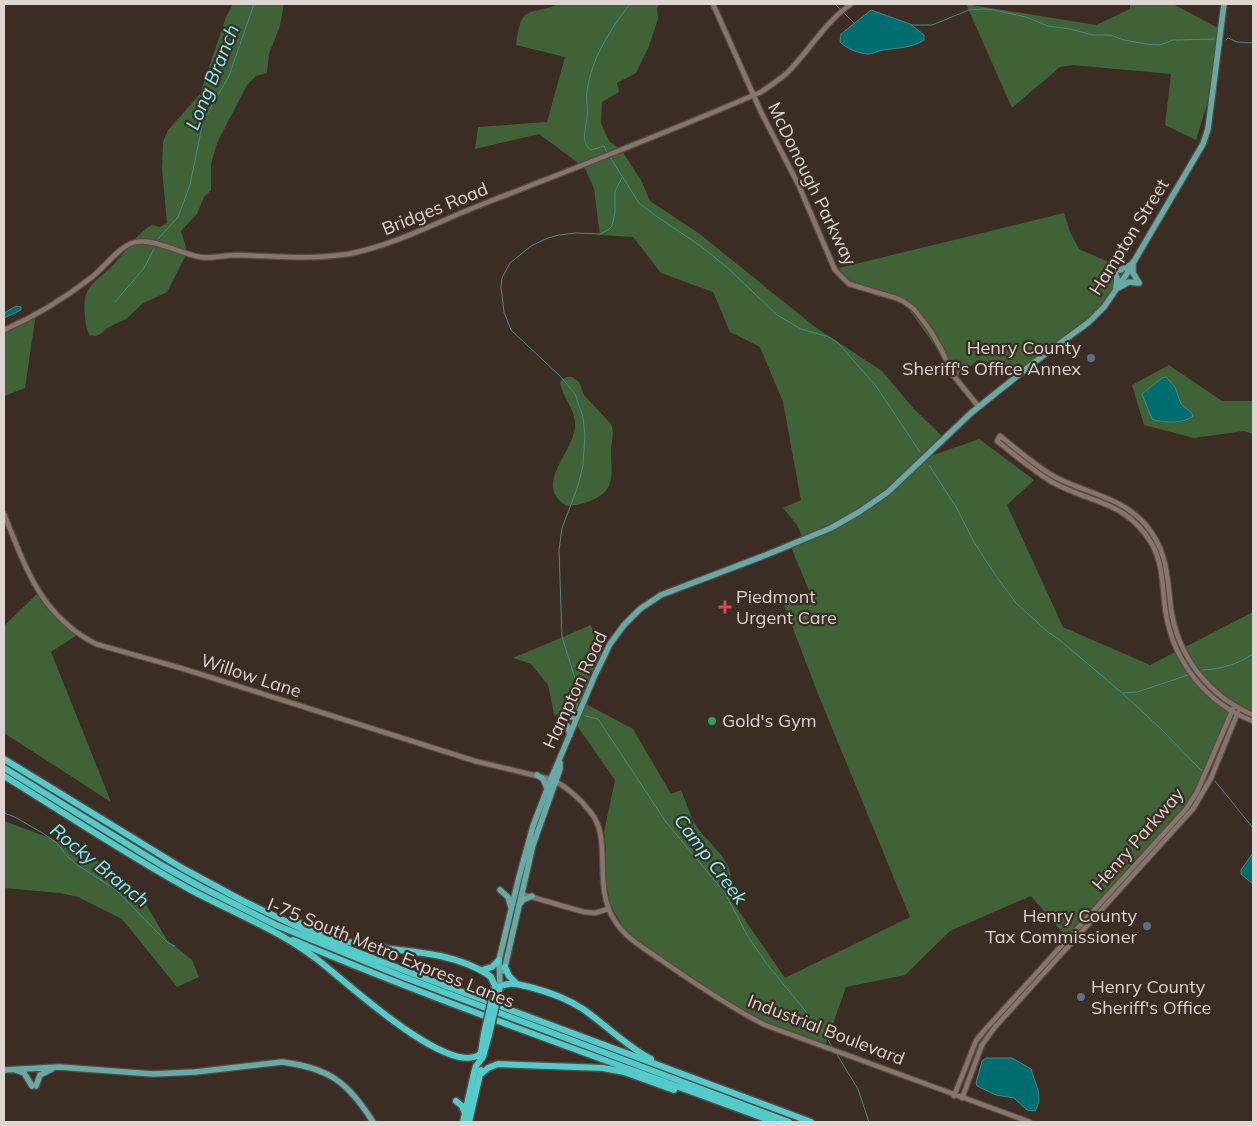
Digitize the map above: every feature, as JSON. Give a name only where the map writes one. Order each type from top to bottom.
[{"type":"highway","points":[[4,759],[152,851],[243,901],[357,952],[811,1122]]},
{"type":"highway","name":"I-75 South Metro Express Lanes","points":[[4,768],[186,879],[276,925],[401,976],[789,1122]]},
{"type":"highway","points":[[4,776],[143,862],[310,954],[408,1032],[427,1043],[464,1058],[472,1058],[483,1052],[490,1060],[498,1064]]},
{"type":"highway","points":[[243,901],[347,941],[439,956],[482,970],[498,986],[510,983],[554,994],[575,1004],[630,1046],[662,1067]]},
{"type":"highway","points":[[264,928],[475,1012],[774,1122]]},
{"type":"highway","points":[[482,970],[492,967],[499,960]]},
{"type":"highway","points":[[506,967],[508,976],[517,984]]},
{"type":"highway","name":"Hampton Road","points":[[469,1122],[478,1074],[476,1066],[480,1062],[483,1052],[498,986]]},
{"type":"highway","points":[[464,1058],[478,1074],[498,1064],[603,1068],[624,1072],[733,1107]]},
{"type":"highway","name":"Hampton Road","points":[[463,1122],[469,1097],[478,1074]]},
{"type":"highway","points":[[466,1113],[456,1101],[469,1097]]},
{"type":"main road","name":"Hampton Street","points":[[937,446],[979,407],[1088,322],[1104,307],[1116,290],[1203,144],[1208,129],[1224,4]]},
{"type":"main road","points":[[1116,290],[1129,282],[1139,283],[1133,273],[1133,262]]},
{"type":"main road","points":[[1116,290],[1117,278],[1112,268],[1120,270],[1133,262]]},
{"type":"main road","name":"Hampton Road","points":[[500,976],[506,967],[533,845],[560,758],[610,644],[628,620],[648,602],[679,588],[766,555],[842,522],[868,507],[888,492],[937,446]]},
{"type":"main road","points":[[570,735],[564,719],[579,713]]},
{"type":"main road","name":"Hampton Road","points":[[498,986],[500,976],[499,960],[529,839],[547,788],[560,769],[560,758]]},
{"type":"main road","points":[[536,775],[543,779],[547,788]]},
{"type":"main road","points":[[500,890],[509,899],[511,908]]},
{"type":"main road","points":[[519,905],[523,900],[532,896]]},
{"type":"main road","points":[[4,1070],[59,1067],[134,1074],[195,1072],[282,1062],[306,1066],[332,1077],[346,1088],[363,1106],[371,1122]]},
{"type":"main road","points":[[14,1069],[24,1073],[34,1086],[43,1072],[59,1067]]},
{"type":"street","name":"McDonough Parkway","points":[[713,4],[753,95],[799,186],[835,270],[849,284],[896,298],[914,309],[934,336],[953,375],[979,407]]},
{"type":"street","name":"Bridges Road","points":[[4,330],[30,318],[77,288],[132,242],[146,241],[202,257],[236,255],[312,258],[364,251],[392,242],[446,218],[560,175],[753,95],[774,84],[788,72],[828,23],[851,4]]},
{"type":"street","points":[[1253,715],[1238,711],[1231,711],[1214,698],[1198,683],[1178,654],[1168,626],[1159,562],[1151,542],[1138,525],[1108,504],[1052,482],[1034,470],[998,439],[1046,472],[1065,482],[1115,500],[1133,513],[1146,526],[1164,556],[1168,575],[1172,618],[1184,651],[1199,675],[1208,685],[1238,711],[1253,721]]},
{"type":"street","name":"Willow Lane","points":[[4,514],[32,582],[40,595],[66,624],[85,639],[475,761],[554,780]]},
{"type":"street","name":"Henry Parkway","points":[[954,1096],[976,1041],[986,1028],[1186,809],[1200,785],[1234,706]]},
{"type":"street","name":"Henry Parkway","points":[[962,1098],[982,1046],[995,1027],[1161,847],[1193,809],[1210,778],[1238,711]]},
{"type":"street","name":"Industrial Boulevard","points":[[554,780],[572,792],[594,816],[599,831],[604,892],[608,909],[618,926],[633,941],[736,1010],[765,1025],[914,1079],[954,1096],[1030,1122]]},
{"type":"street","points":[[521,894],[588,913],[608,909]]},
{"type":"green space","points":[[233,4],[284,4],[280,26],[269,54],[267,73],[256,76],[247,85],[217,143],[211,164],[211,190],[204,197],[197,214],[181,231],[186,247],[185,257],[167,292],[142,304],[126,319],[107,328],[102,333],[96,336],[89,335],[84,308],[85,297],[89,288],[114,264],[141,233],[152,225],[160,227],[167,223],[162,169],[163,142],[168,130],[200,94],[226,17]]},
{"type":"green space","points":[[559,4],[659,4],[657,9],[658,19],[649,46],[636,73],[617,83],[619,92],[602,102],[601,123],[609,141],[622,151],[641,180],[650,201],[701,235],[815,327],[882,371],[914,409],[944,438],[928,457],[979,439],[1034,480],[1007,505],[1063,627],[1150,665],[1253,612],[1253,713],[1241,708],[1182,817],[1068,939],[1031,896],[950,931],[905,975],[846,987],[825,1046],[765,1024],[647,952],[626,933],[610,904],[606,880],[604,832],[615,780],[577,726],[554,714],[548,685],[531,664],[513,658],[591,625],[604,660],[586,704],[633,729],[671,794],[681,790],[697,827],[728,865],[729,881],[723,888],[785,978],[910,917],[818,694],[784,605],[810,593],[791,547],[804,541],[797,525],[783,508],[801,500],[783,402],[760,347],[730,332],[713,292],[661,273],[633,237],[600,235],[594,189],[585,168],[539,134],[475,149],[478,127],[547,122],[565,57],[516,45],[521,23],[527,14]]},
{"type":"green space","points":[[966,4],[1096,25],[1130,9],[1130,4],[1173,4],[1222,30],[1214,82],[1196,140],[1165,125],[1171,74],[1073,65],[1060,67],[1012,108]]},
{"type":"green space","points":[[1064,213],[1070,232],[1079,249],[1111,263],[1127,273],[1105,309],[1011,379],[992,363],[978,360],[957,377],[903,301],[846,285],[839,268]]},
{"type":"green space","points":[[36,313],[25,388],[4,396],[4,326]]},
{"type":"green space","points":[[1169,365],[1222,401],[1253,401],[1253,434],[1244,431],[1194,438],[1144,425],[1132,385]]},
{"type":"green space","points":[[572,377],[579,382],[584,395],[611,424],[613,434],[611,475],[607,489],[592,500],[567,506],[557,498],[553,489],[557,469],[573,437],[575,427],[574,415],[560,383],[562,379]]},
{"type":"green space","points":[[39,592],[55,616],[80,633],[51,652],[111,802],[4,733],[4,626]]},
{"type":"green space","points":[[4,821],[88,852],[147,906],[167,940],[192,960],[199,977],[177,987],[122,919],[78,897],[60,893],[4,888]]},
{"type":"water","points":[[871,10],[910,24],[924,35],[924,40],[910,46],[883,50],[872,54],[861,53],[842,44],[840,42],[841,34]]},
{"type":"water","points":[[16,306],[21,307],[21,310],[4,318],[4,313]]},
{"type":"water","points":[[1166,377],[1175,387],[1181,404],[1191,412],[1193,416],[1189,419],[1173,422],[1152,419],[1142,394]]},
{"type":"water","points":[[1253,853],[1253,884],[1241,874],[1241,870]]},
{"type":"water","points":[[986,1058],[1012,1058],[1031,1069],[1039,1095],[1038,1106],[1035,1111],[1027,1110],[1014,1098],[996,1095],[977,1086],[976,1083],[982,1061]]},
{"type":"waterway","name":"Long Branch","points":[[158,239],[178,217],[190,185],[203,121],[229,76],[254,4]]},
{"type":"waterway","name":"Camp Creek","points":[[607,153],[604,146],[591,150],[585,140],[587,91],[593,67],[603,44],[630,4]]},
{"type":"waterway","points":[[835,4],[854,23]]},
{"type":"waterway","points":[[911,25],[932,25],[969,10],[984,9],[1026,17],[1048,26],[1093,35],[1110,35],[1146,44],[1160,45],[1173,40],[1216,39]]},
{"type":"waterway","points":[[1226,40],[1228,38],[1237,42],[1253,43]]},
{"type":"waterway","points":[[610,157],[639,203],[702,247],[730,270],[777,315],[801,329],[829,337],[838,343],[876,386],[920,452]]},
{"type":"waterway","name":"Camp Creek","points":[[576,709],[580,694],[562,637],[559,550],[562,528],[578,486],[583,465],[585,436],[583,417],[575,394],[560,376],[511,330],[504,312],[501,287],[502,278],[510,263],[531,246],[559,235],[576,233],[600,234],[608,230],[612,226],[615,212],[615,191],[623,176]]},
{"type":"waterway","name":"Long Branch","points":[[115,302],[144,268],[154,249]]},
{"type":"waterway","points":[[929,465],[956,507],[974,542],[1016,603],[1122,693],[1202,771]]},
{"type":"waterway","points":[[1203,670],[1230,665],[1242,661],[1253,654]]},
{"type":"waterway","points":[[1123,693],[1137,692],[1188,675]]},
{"type":"waterway","name":"Camp Creek","points":[[585,716],[598,719],[666,822],[725,893],[747,935],[766,963],[826,1036],[832,1047]]},
{"type":"waterway","points":[[1215,781],[1253,828]]},
{"type":"waterway","name":"Rocky Branch","points":[[4,813],[15,817],[57,843],[68,857],[79,866],[115,889],[168,943],[175,946]]},
{"type":"waterway","name":"Camp Creek","points":[[836,1053],[858,1089],[869,1122]]},
{"type":"place","name":"Henry County Sheriff's Office Annex","points":[[1091,358]]},
{"type":"place","name":"Piedmont Urgent Care","points":[[725,607]]},
{"type":"place","name":"Gold's Gym","points":[[712,721]]},
{"type":"place","name":"Henry County Tax Commissioner","points":[[1147,926]]},
{"type":"place","name":"Henry County Sheriff's Office","points":[[1081,997]]}]
